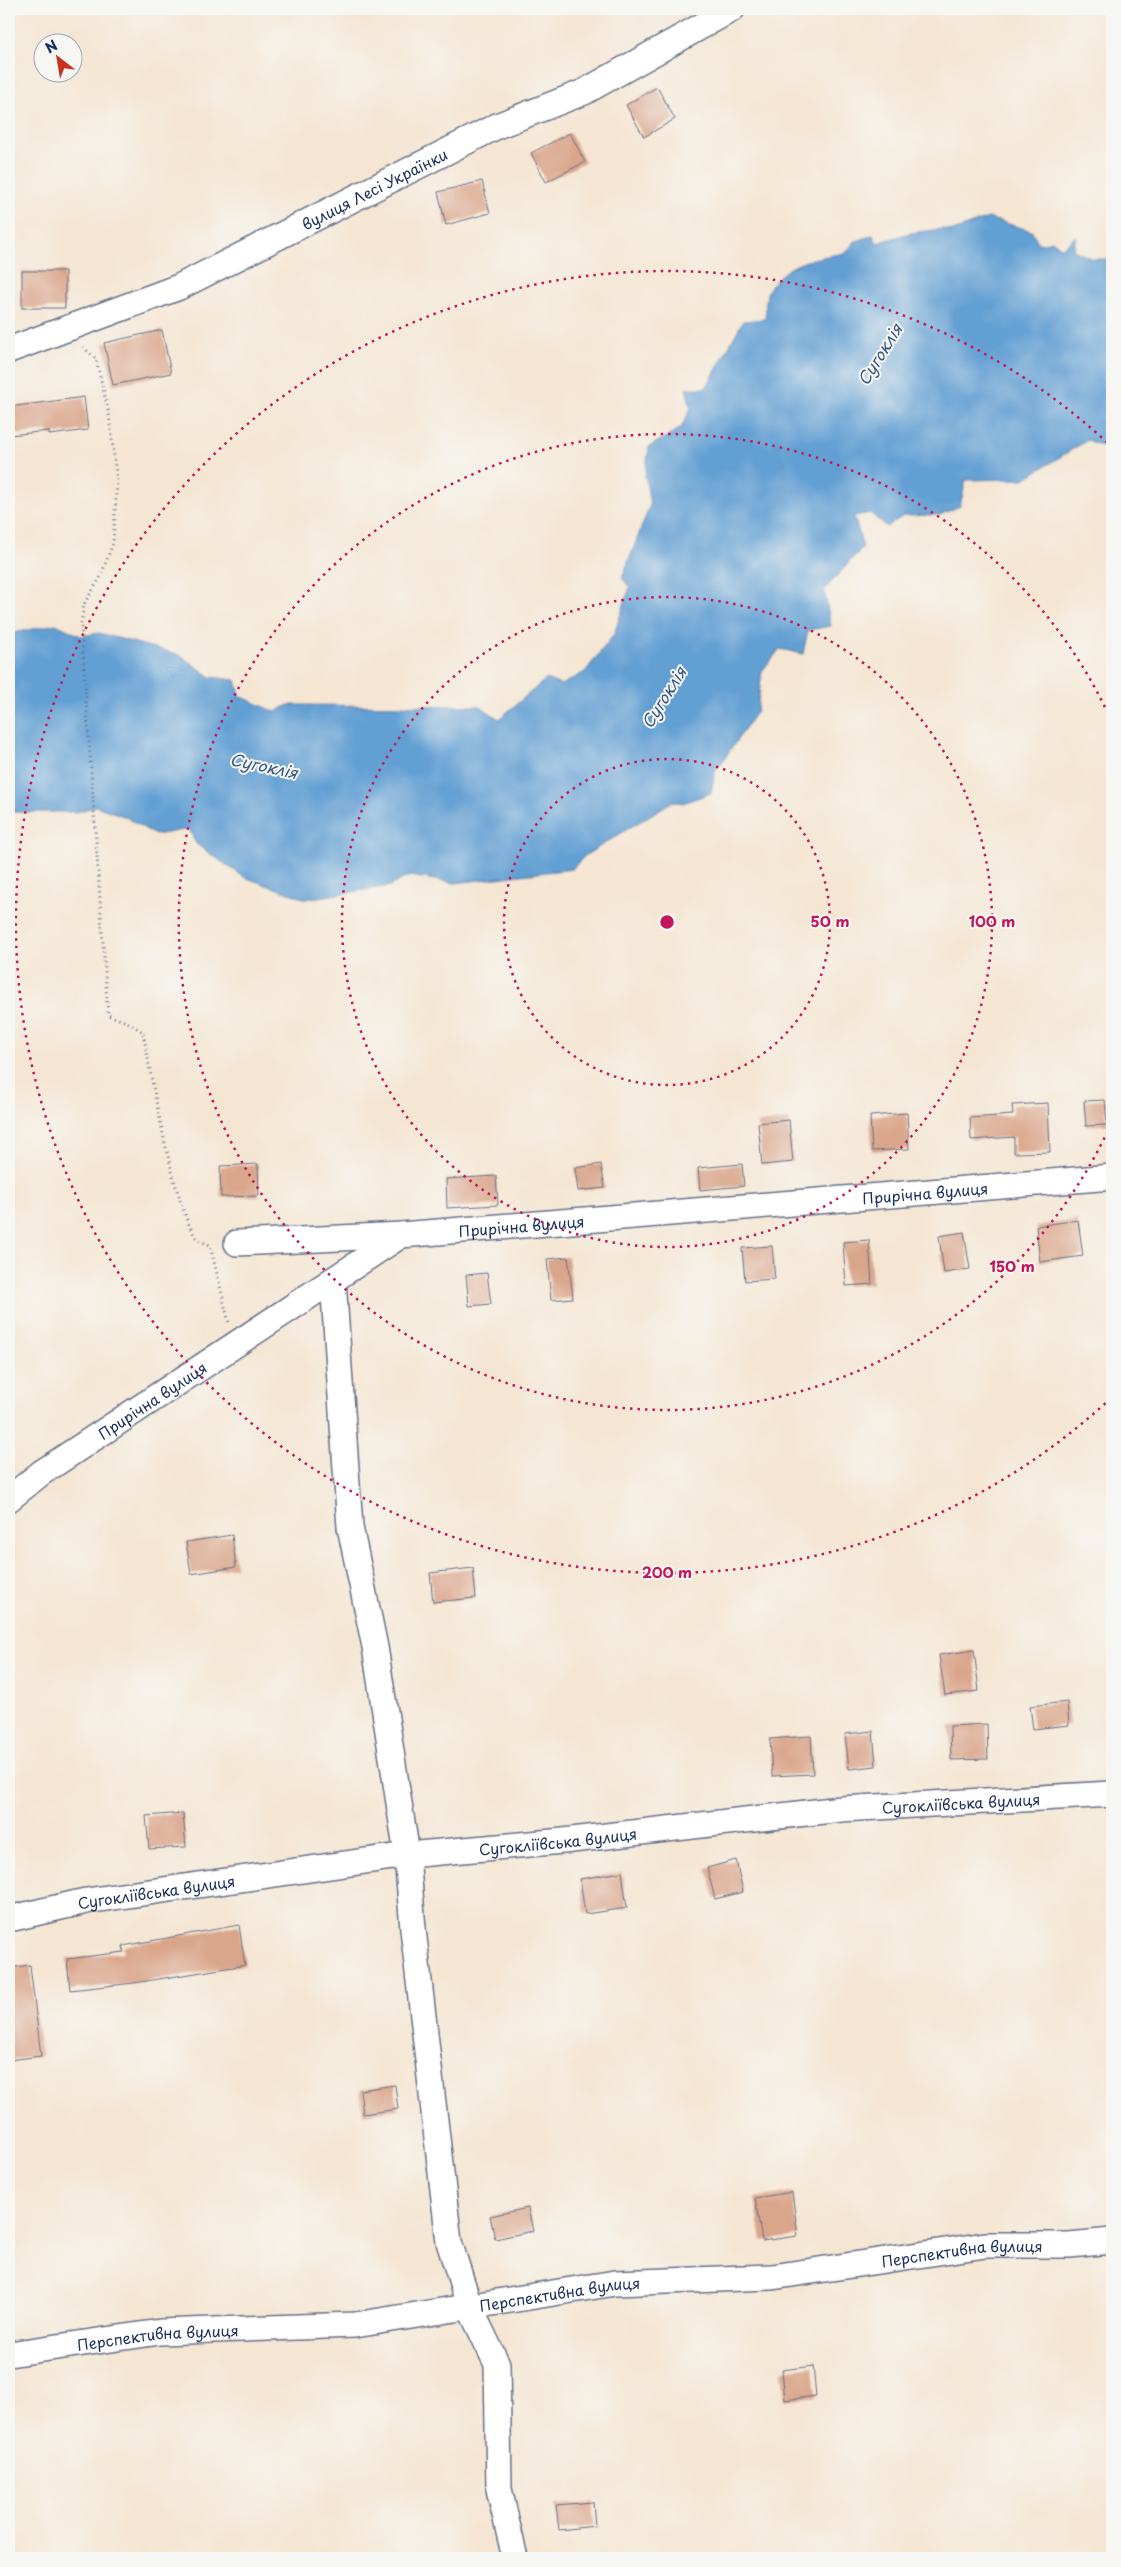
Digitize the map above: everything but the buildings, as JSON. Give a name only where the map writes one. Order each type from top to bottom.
[{"type":"street","name":"вулиця Лесі Українки","points":[[9,350],[64,328],[180,287],[496,126],[584,92],[732,9]]},
{"type":"street","name":"Прирічна вулиця","points":[[9,1498],[41,1473],[401,1235],[1112,1178]]},
{"type":"street","points":[[236,1243],[401,1235]]},
{"type":"street","points":[[333,1280],[350,1527],[375,1647],[407,1856],[413,1929],[449,2242],[470,2308],[497,2364],[499,2489],[515,2558]]},
{"type":"street","name":"Сугокліївська вулиця","points":[[9,1919],[86,1901],[407,1856],[563,1841],[841,1809],[1112,1794]]},
{"type":"street","name":"Перспективна вулиця","points":[[9,2354],[160,2332],[355,2326],[615,2283],[772,2277],[985,2245],[1069,2245],[1112,2241]]},
{"type":"path","points":[[64,328],[96,359],[109,414],[117,482],[113,542],[100,578],[84,604],[81,625],[108,1015],[129,1023],[143,1032],[163,1138],[188,1223],[198,1240],[210,1245],[234,1346]]},
{"type":"water","name":"Сугоклія","points":[[988,218],[1032,231],[1039,244],[1053,241],[1062,248],[1076,236],[1073,250],[1093,259],[1112,259],[1112,451],[1088,440],[1024,479],[966,480],[960,506],[940,515],[903,516],[887,527],[870,513],[854,516],[863,547],[824,590],[831,626],[808,630],[803,654],[780,649],[762,671],[757,711],[715,772],[711,793],[683,803],[673,801],[586,855],[572,869],[455,883],[409,876],[390,886],[306,899],[244,877],[196,844],[189,829],[155,835],[126,817],[96,806],[77,812],[9,812],[9,634],[56,624],[81,636],[99,633],[180,655],[211,677],[236,680],[240,696],[276,712],[288,705],[480,706],[499,719],[546,679],[561,685],[585,672],[614,634],[630,587],[622,578],[650,505],[645,475],[649,447],[681,428],[691,408],[686,388],[706,388],[743,321],[765,319],[767,294],[775,281],[792,267],[813,259],[846,253],[854,242],[873,235],[877,243],[910,233],[942,229],[953,231]]}]
